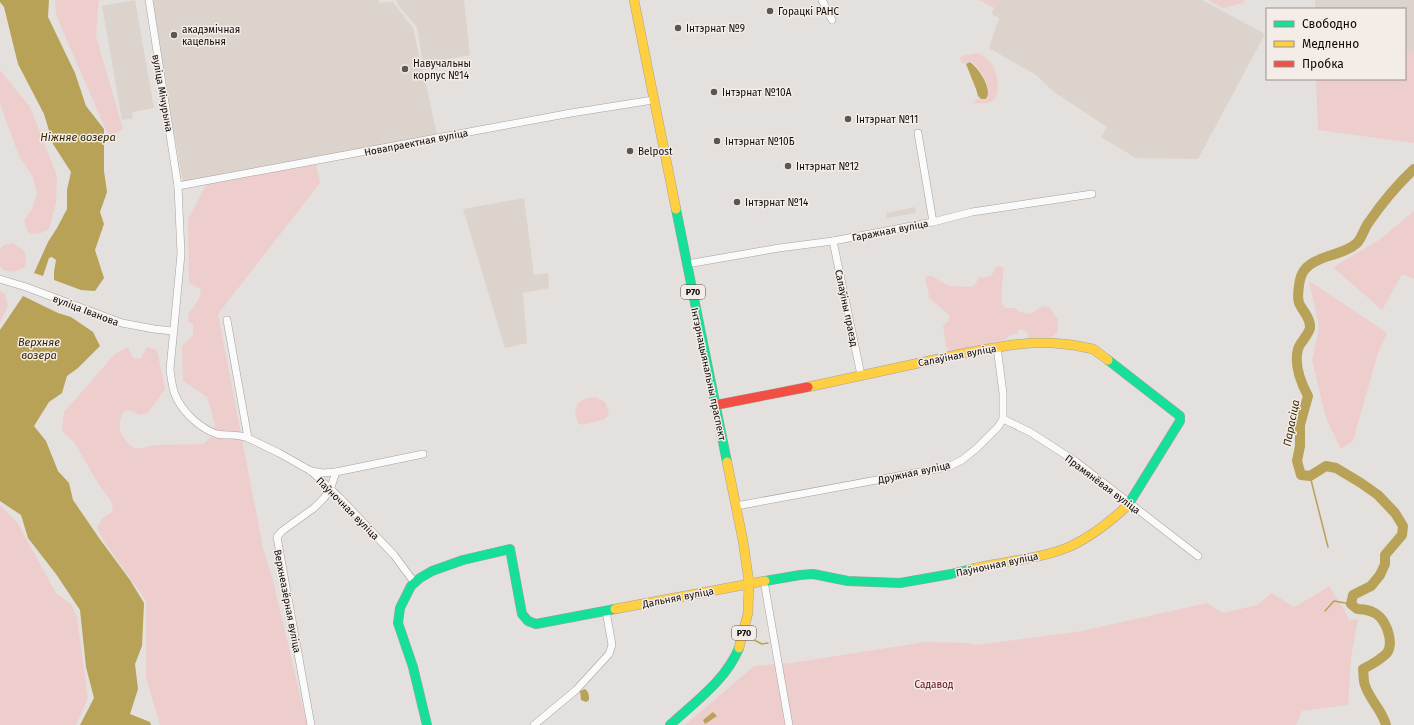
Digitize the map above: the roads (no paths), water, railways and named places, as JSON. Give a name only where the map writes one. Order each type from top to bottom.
[{"type":"street","name":"вуліца Мічурына","points":[[149,0],[178,186],[182,254],[174,331]]},
{"type":"street","name":"Інтэрнацыянальны праспект","points":[[634,0],[736,506],[749,584]]},
{"type":"street","points":[[822,0],[832,20]]},
{"type":"street","name":"Новапраектная вуліца","points":[[178,186],[571,113],[653,100]]},
{"type":"street","points":[[918,133],[933,222]]},
{"type":"street","name":"Гаражная вуліца","points":[[687,264],[779,248],[833,241],[933,222],[972,212],[1092,194]]},
{"type":"street","name":"Салаўіны праезд","points":[[833,241],[860,375]]},
{"type":"street","name":"вуліца Іванова","points":[[0,279],[122,323],[174,331]]},
{"type":"street","points":[[227,320],[248,438]]},
{"type":"street","name":"Паўночная вуліца","points":[[174,331],[170,369],[172,383],[177,399],[187,412],[199,424],[216,433],[248,438],[311,471],[394,554],[414,582]]},
{"type":"street","name":"Салаўіная вуліца","points":[[716,405],[749,400],[860,375],[997,347],[1030,343],[1064,343],[1093,349],[1180,416]]},
{"type":"street","points":[[997,347],[1003,393],[1004,420]]},
{"type":"street","name":"Паўночная вуліца","points":[[749,584],[813,574],[848,581],[900,583],[1038,556],[1069,547],[1083,540],[1107,524],[1130,504],[1171,437],[1180,421],[1180,416]]},
{"type":"street","name":"Прамянёвая вуліца","points":[[1004,420],[1030,432],[1075,461],[1198,556]]},
{"type":"street","name":"Дружная вуліца","points":[[736,506],[950,466],[962,460],[977,448],[1004,420]]},
{"type":"street","points":[[311,471],[323,473],[336,472],[423,454]]},
{"type":"street","name":"Верхнеазёрная вуліца","points":[[311,725],[276,537],[314,508],[330,490],[336,472]]},
{"type":"street","name":"Дальняя вуліца","points":[[414,582],[432,571],[444,566],[478,556],[510,550],[521,610],[526,620],[530,623],[536,624],[749,584]]},
{"type":"street","points":[[764,581],[789,725]]},
{"type":"street","points":[[414,582],[410,586],[400,608],[398,623],[413,667],[427,725]]},
{"type":"street","name":"Р70","points":[[670,725],[721,676],[732,663],[742,640],[747,617],[749,584]]},
{"type":"street","points":[[534,725],[576,690],[610,654],[612,645],[606,611]]},
{"type":"water","name":"Ніжняе возера","points":[[0,0],[49,0],[48,17],[75,73],[86,106],[104,129],[104,171],[107,192],[100,212],[104,224],[95,250],[104,278],[95,291],[81,290],[54,280],[56,260],[52,257],[49,258],[43,276],[34,273],[48,242],[67,209],[67,190],[71,172],[53,144],[44,114],[18,64],[4,7]]},
{"type":"water","points":[[970,62],[979,72],[986,84],[988,95],[986,99],[981,99],[978,96],[966,64]]},
{"type":"water","name":"Верхняе возера","points":[[23,296],[58,313],[71,317],[93,332],[100,346],[78,368],[67,376],[62,393],[49,402],[34,426],[46,441],[58,471],[69,483],[73,500],[130,580],[144,603],[142,646],[135,664],[138,689],[130,714],[150,722],[151,725],[80,725],[94,698],[86,667],[80,610],[56,574],[28,538],[21,515],[0,501],[0,330]]},
{"type":"water","points":[[585,689],[589,697],[589,700],[586,702],[581,700],[580,691]]},
{"type":"water","points":[[713,712],[717,716],[705,724],[703,720]]},
{"type":"waterway","name":"Парасіца","points":[[1386,725],[1382,714],[1369,695],[1364,682],[1363,669],[1376,662],[1387,653],[1390,644],[1389,634],[1378,615],[1363,609],[1357,609],[1351,604],[1353,595],[1371,586],[1380,575],[1385,564],[1385,555],[1402,535],[1403,526],[1395,513],[1378,495],[1336,468],[1326,466],[1310,476],[1301,475],[1297,461],[1300,446],[1300,425],[1308,396],[1299,373],[1297,355],[1299,346],[1309,331],[1310,324],[1299,303],[1298,293],[1301,277],[1306,268],[1312,263],[1351,248],[1357,243],[1367,224],[1379,208],[1414,169]]},
{"type":"waterway","points":[[1310,476],[1328,547]]},
{"type":"waterway","points":[[1325,611],[1334,601],[1351,604]]},
{"type":"waterway","points":[[754,640],[762,644],[768,643]]},
{"type":"place","name":"Горацкі РАНС","points":[[770,11]]},
{"type":"place","name":"Інтэрнат №9","points":[[678,28]]},
{"type":"place","name":"акадэмічная кацельня","points":[[174,35]]},
{"type":"place","name":"Навучальны корпус №14","points":[[405,69]]},
{"type":"place","name":"Інтэрнат №10А","points":[[714,92]]},
{"type":"place","name":"Інтэрнат №11","points":[[848,119]]},
{"type":"place","name":"Інтэрнат №10Б","points":[[717,141]]},
{"type":"place","name":"Belpost","points":[[630,151]]},
{"type":"place","name":"Інтэрнат №12","points":[[788,166]]},
{"type":"place","name":"Інтэрнат №14","points":[[737,202]]},
{"type":"park label","name":"Садавод","points":[[934,684]]}]
